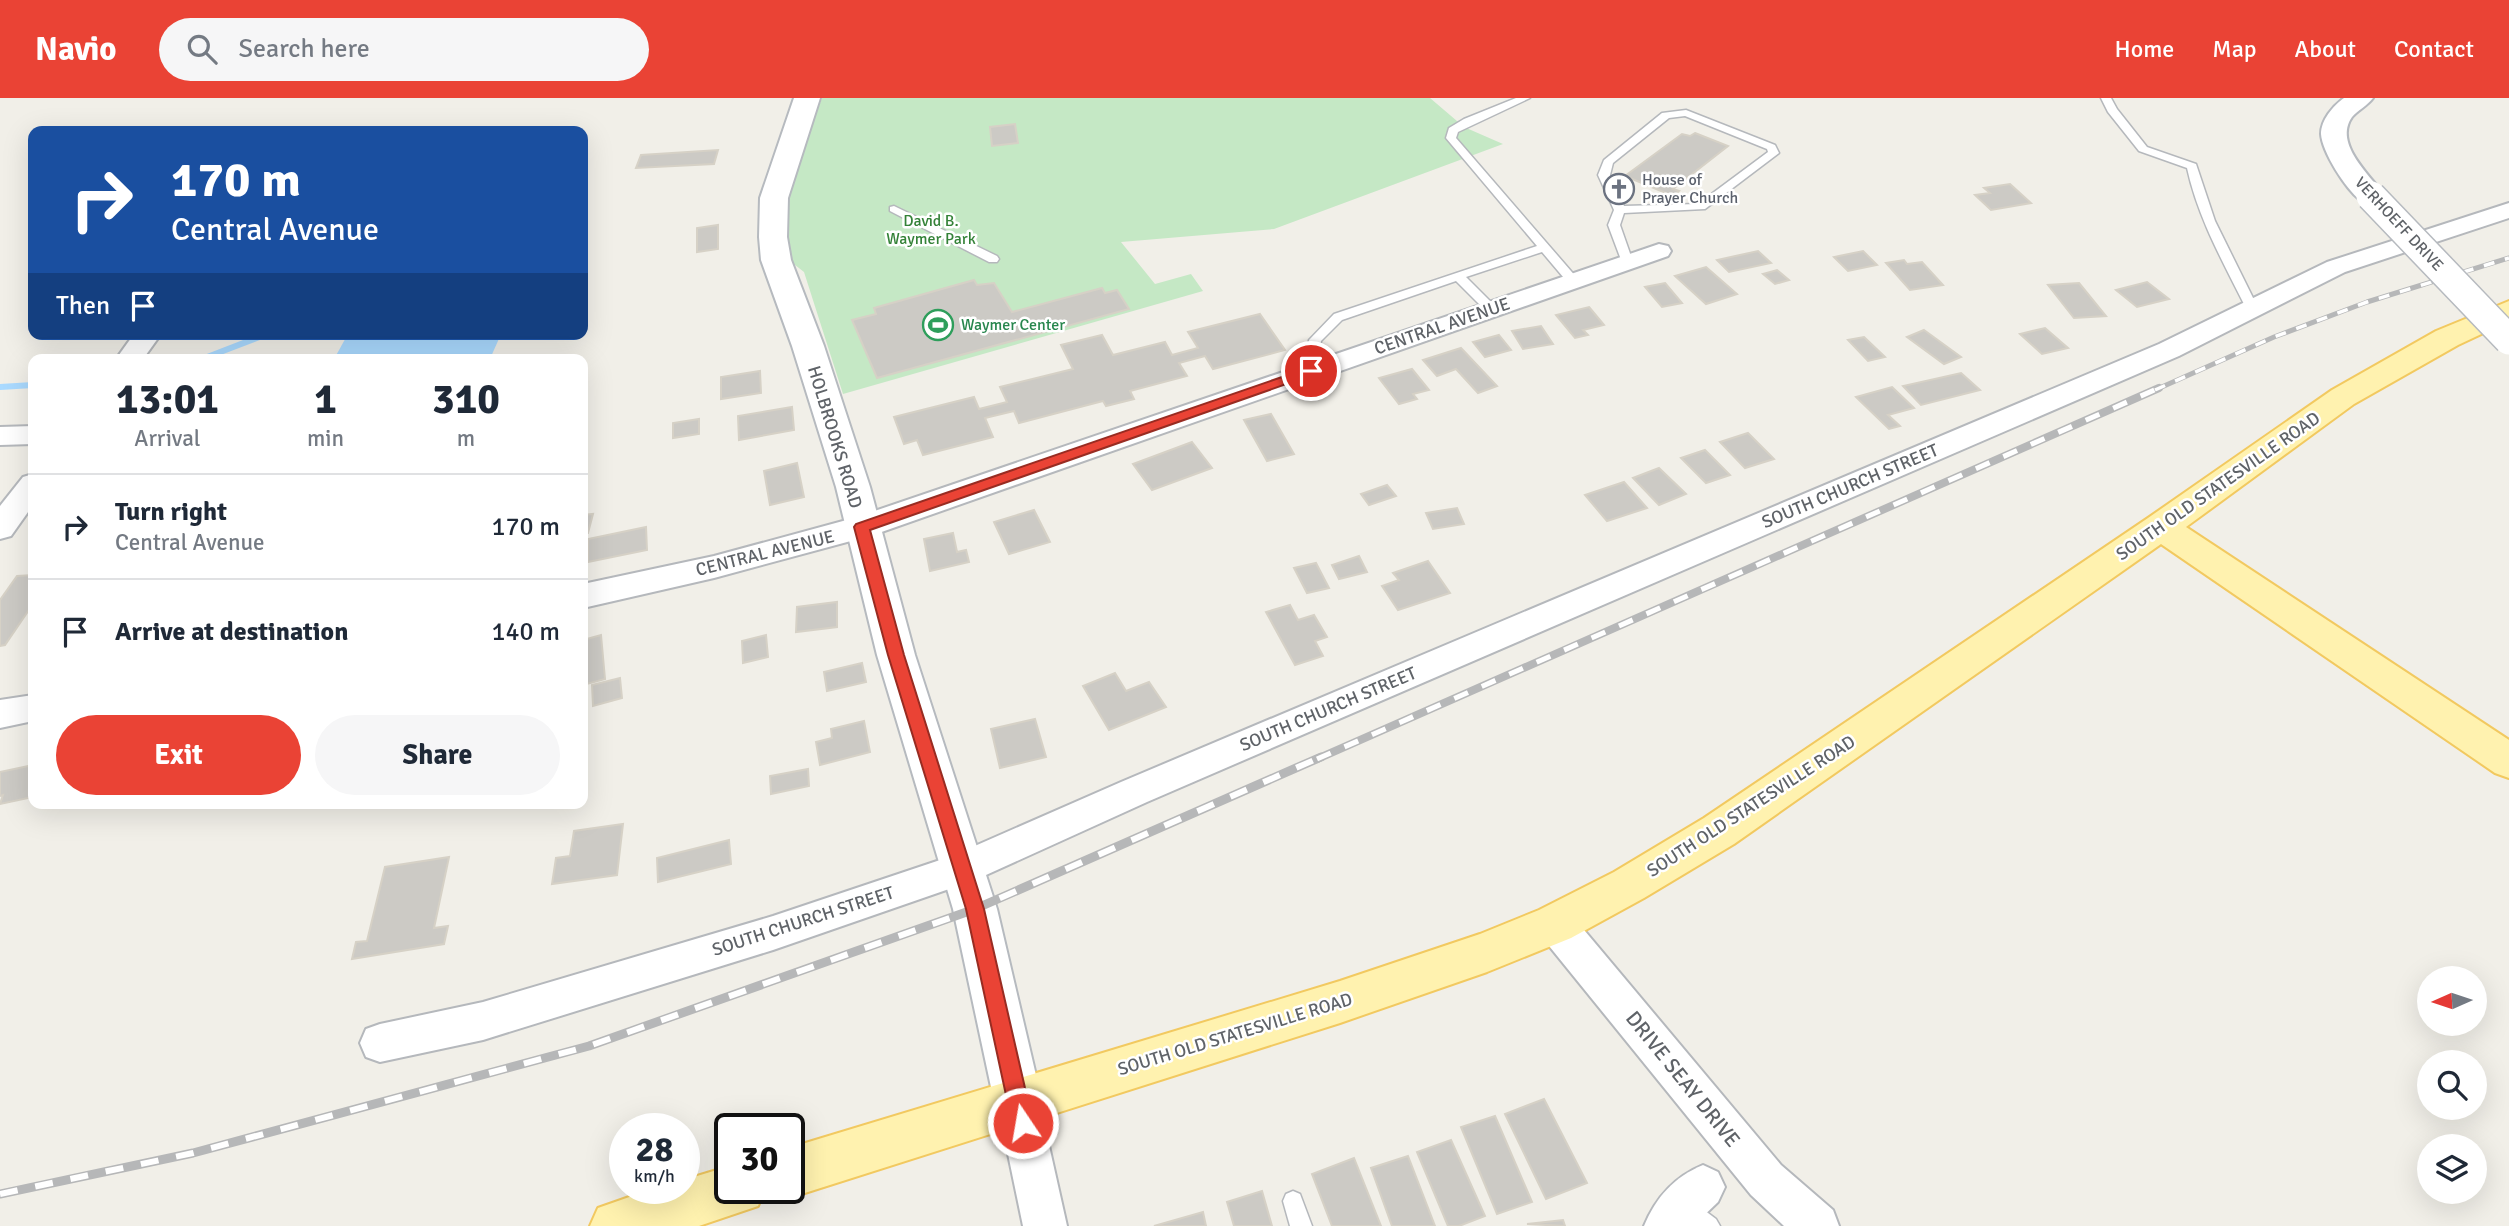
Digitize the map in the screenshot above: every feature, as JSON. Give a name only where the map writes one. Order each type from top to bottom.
[{"type":"main road","name":"SOUTH OLD STATESVILLE ROAD","points":[[805,1168],[1340,1002],[1487,952],[1555,924],[1629,886],[1729,825],[2161,527],[2246,464],[2354,390],[2447,338],[2509,310]]},
{"type":"main road","points":[[2161,527],[2509,761]]},
{"type":"main road","points":[[616,1226],[714,1196]]},
{"type":"street","name":"HOLBROOKS ROAD","points":[[807,98],[774,198],[776,260],[808,346],[853,487],[896,655],[975,909],[1018,1101]]},
{"type":"street","name":"VERHOEFF DRIVE","points":[[2360,98],[2343,110],[2336,119],[2334,137],[2344,160],[2371,196],[2509,340]]},
{"type":"street","name":"SOUTH CHURCH STREET","points":[[380,1043],[483,1021],[774,933],[962,869],[1135,792],[2158,355],[2336,267],[2509,210]]},
{"type":"street","name":"CENTRAL AVENUE","points":[[588,595],[714,567],[862,527],[1659,251]]},
{"type":"street","points":[[0,436],[28,435]]},
{"type":"street","points":[[0,528],[28,491]]},
{"type":"street","points":[[0,715],[28,709]]},
{"type":"street","name":"DRIVE SEAY DRIVE","points":[[1555,924],[1766,1180],[1817,1226]]},
{"type":"street","points":[[1018,1101],[1045,1226]]},
{"type":"lane","points":[[1525,98],[1468,121],[1453,130],[1451,138],[1573,281]]},
{"type":"lane","points":[[2106,98],[2112,110],[2143,149],[2192,166],[2195,184],[2214,232],[2252,308]]},
{"type":"lane","points":[[1620,210],[1702,207],[1774,153],[1771,147],[1686,113],[1666,115],[1608,162],[1604,175],[1620,210],[1614,225],[1627,262]]},
{"type":"lane","points":[[894,209],[993,259]]},
{"type":"lane","points":[[1311,371],[1315,340],[1338,317],[1544,247]]},
{"type":"lane","points":[[1458,276],[1491,309]]},
{"type":"lane","points":[[1293,1201],[1301,1226]]},
{"type":"green space","name":"David B. Waymer Park","points":[[822,98],[1430,98],[1464,127],[1503,144],[1274,229],[1121,242],[1155,284],[1191,274],[1203,291],[843,394],[804,272],[790,261],[787,238],[787,217],[794,177]]},
{"type":"water","points":[[345,340],[498,340],[492,354],[337,354]]},
{"type":"building","points":[[1015,124],[1018,143],[992,146],[990,127]]},
{"type":"building","points":[[1695,133],[1728,146],[1673,189],[1679,191],[1673,196],[1625,176],[1682,134],[1690,136]]},
{"type":"building","points":[[718,150],[714,164],[636,168],[641,155]]},
{"type":"building","points":[[2010,184],[2031,203],[1991,210],[1975,195],[1990,193],[1984,188]]},
{"type":"building","points":[[718,225],[718,249],[697,252],[697,228]]},
{"type":"building","points":[[1758,251],[1771,263],[1729,272],[1717,260]]},
{"type":"building","points":[[1863,251],[1877,265],[1848,271],[1834,257]]},
{"type":"building","points":[[1904,260],[1907,264],[1922,262],[1943,285],[1910,290],[1886,263]]},
{"type":"building","points":[[1706,267],[1737,294],[1706,304],[1675,276]]},
{"type":"building","points":[[1777,270],[1789,280],[1775,284],[1763,274]]},
{"type":"building","points":[[974,280],[977,285],[994,283],[1012,312],[1102,288],[1105,293],[1117,290],[1129,309],[877,378],[852,320],[876,314],[874,308]]},
{"type":"building","points":[[2147,282],[2169,299],[2137,307],[2116,290]]},
{"type":"building","points":[[1665,283],[1682,303],[1662,307],[1645,287]]},
{"type":"building","points":[[2079,283],[2106,316],[2074,318],[2048,285]]},
{"type":"building","points":[[1589,307],[1604,325],[1583,330],[1588,335],[1575,338],[1556,315]]},
{"type":"building","points":[[1260,314],[1285,350],[1213,369],[1205,356],[1179,363],[1187,376],[1130,391],[1134,399],[1106,406],[1103,401],[1019,423],[1014,411],[985,418],[993,437],[923,455],[917,440],[904,444],[894,417],[974,397],[979,409],[1007,402],[1000,387],[1073,369],[1061,345],[1102,335],[1113,355],[1165,342],[1172,355],[1198,348],[1188,332]]},
{"type":"building","points":[[1541,326],[1553,344],[1523,349],[1512,331]]},
{"type":"building","points":[[2045,328],[2068,348],[2042,354],[2020,334]]},
{"type":"building","points":[[1924,330],[1961,357],[1944,364],[1907,337]]},
{"type":"building","points":[[1499,335],[1511,350],[1485,357],[1473,342]]},
{"type":"building","points":[[1864,337],[1885,357],[1868,361],[1848,340]]},
{"type":"building","points":[[1461,348],[1497,386],[1478,393],[1456,369],[1437,376],[1423,360]]},
{"type":"building","points":[[1412,369],[1429,390],[1413,394],[1417,399],[1399,404],[1379,378]]},
{"type":"building","points":[[760,371],[761,393],[721,399],[721,377]]},
{"type":"building","points":[[1961,373],[1980,390],[1921,405],[1903,386]]},
{"type":"building","points":[[1892,387],[1914,408],[1888,415],[1900,426],[1889,429],[1856,397]]},
{"type":"building","points":[[792,407],[794,430],[739,440],[738,416]]},
{"type":"building","points":[[1271,414],[1294,454],[1267,461],[1244,420]]},
{"type":"building","points":[[699,419],[699,434],[673,438],[673,423]]},
{"type":"building","points":[[1748,433],[1774,459],[1745,468],[1720,442]]},
{"type":"building","points":[[1192,442],[1212,468],[1152,490],[1133,464]]},
{"type":"building","points":[[1705,450],[1730,475],[1706,483],[1681,458]]},
{"type":"building","points":[[797,463],[804,497],[770,505],[764,471]]},
{"type":"building","points":[[1659,468],[1686,494],[1659,505],[1633,478]]},
{"type":"building","points":[[1624,482],[1647,508],[1607,521],[1585,495]]},
{"type":"building","points":[[1387,485],[1396,496],[1369,505],[1361,494]]},
{"type":"building","points":[[1457,508],[1464,524],[1433,529],[1426,513]]},
{"type":"building","points":[[1034,510],[1050,542],[1009,554],[994,522]]},
{"type":"building","points":[[588,514],[593,514],[588,533]]},
{"type":"building","points":[[646,527],[647,550],[588,562],[588,539]]},
{"type":"building","points":[[953,533],[957,552],[966,550],[969,562],[930,571],[924,539]]},
{"type":"building","points":[[1359,556],[1367,572],[1339,579],[1332,565]]},
{"type":"building","points":[[1428,561],[1450,593],[1398,610],[1382,586],[1399,580],[1393,573]]},
{"type":"building","points":[[1316,563],[1329,588],[1307,593],[1294,568]]},
{"type":"building","points":[[28,575],[28,611],[5,645],[0,646],[0,600],[17,576]]},
{"type":"building","points":[[837,602],[837,627],[796,632],[797,607]]},
{"type":"building","points":[[1290,605],[1298,620],[1314,615],[1327,637],[1315,641],[1323,656],[1295,665],[1266,612]]},
{"type":"building","points":[[601,635],[605,679],[588,684],[588,639]]},
{"type":"building","points":[[766,635],[768,657],[743,663],[742,641]]},
{"type":"building","points":[[862,663],[866,682],[827,691],[824,672]]},
{"type":"building","points":[[1115,673],[1126,691],[1149,682],[1166,707],[1109,730],[1083,686]]},
{"type":"building","points":[[620,678],[622,698],[593,706],[592,685]]},
{"type":"building","points":[[1035,719],[1046,757],[1000,768],[991,729]]},
{"type":"building","points":[[864,721],[870,752],[820,765],[816,742],[832,738],[831,729]]},
{"type":"building","points":[[28,766],[28,798],[0,804],[3,795],[0,796],[0,772]]},
{"type":"building","points":[[808,769],[809,786],[771,794],[770,776]]},
{"type":"building","points":[[623,824],[617,875],[552,884],[556,858],[570,856],[574,831]]},
{"type":"building","points":[[729,840],[731,864],[658,882],[657,858]]},
{"type":"building","points":[[449,857],[434,928],[448,926],[444,944],[352,959],[356,942],[367,941],[385,867]]},
{"type":"building","points":[[1544,1099],[1587,1183],[1546,1199],[1505,1114]]},
{"type":"building","points":[[1495,1116],[1532,1202],[1497,1214],[1461,1127]]},
{"type":"building","points":[[1451,1140],[1485,1216],[1459,1226],[1448,1226],[1417,1152]]},
{"type":"building","points":[[1408,1156],[1435,1226],[1392,1226],[1371,1168]]},
{"type":"building","points":[[1354,1158],[1381,1226],[1332,1226],[1312,1174]]},
{"type":"building","points":[[1262,1191],[1272,1226],[1234,1226],[1227,1202]]},
{"type":"building","points":[[1203,1212],[1206,1226],[1154,1226]]},
{"type":"building","points":[[1563,1220],[1565,1226],[1527,1224]]},
{"type":"waterway","points":[[215,354],[251,340]]},
{"type":"waterway","points":[[0,387],[28,385]]},
{"type":"railway","points":[[2155,390],[2274,337],[2367,302],[2509,258]]},
{"type":"railway","points":[[1317,759],[2159,388]]},
{"type":"railway","points":[[0,1194],[193,1153],[589,1046],[975,909],[1321,757]]},
{"type":"place","name":"House of Prayer Church","points":[[1619,189]]},
{"type":"place","name":"Waymer Center","points":[[938,325]]},
{"type":"route","points":[[1023,1123],[975,909],[896,655],[862,527],[1311,371]]}]
